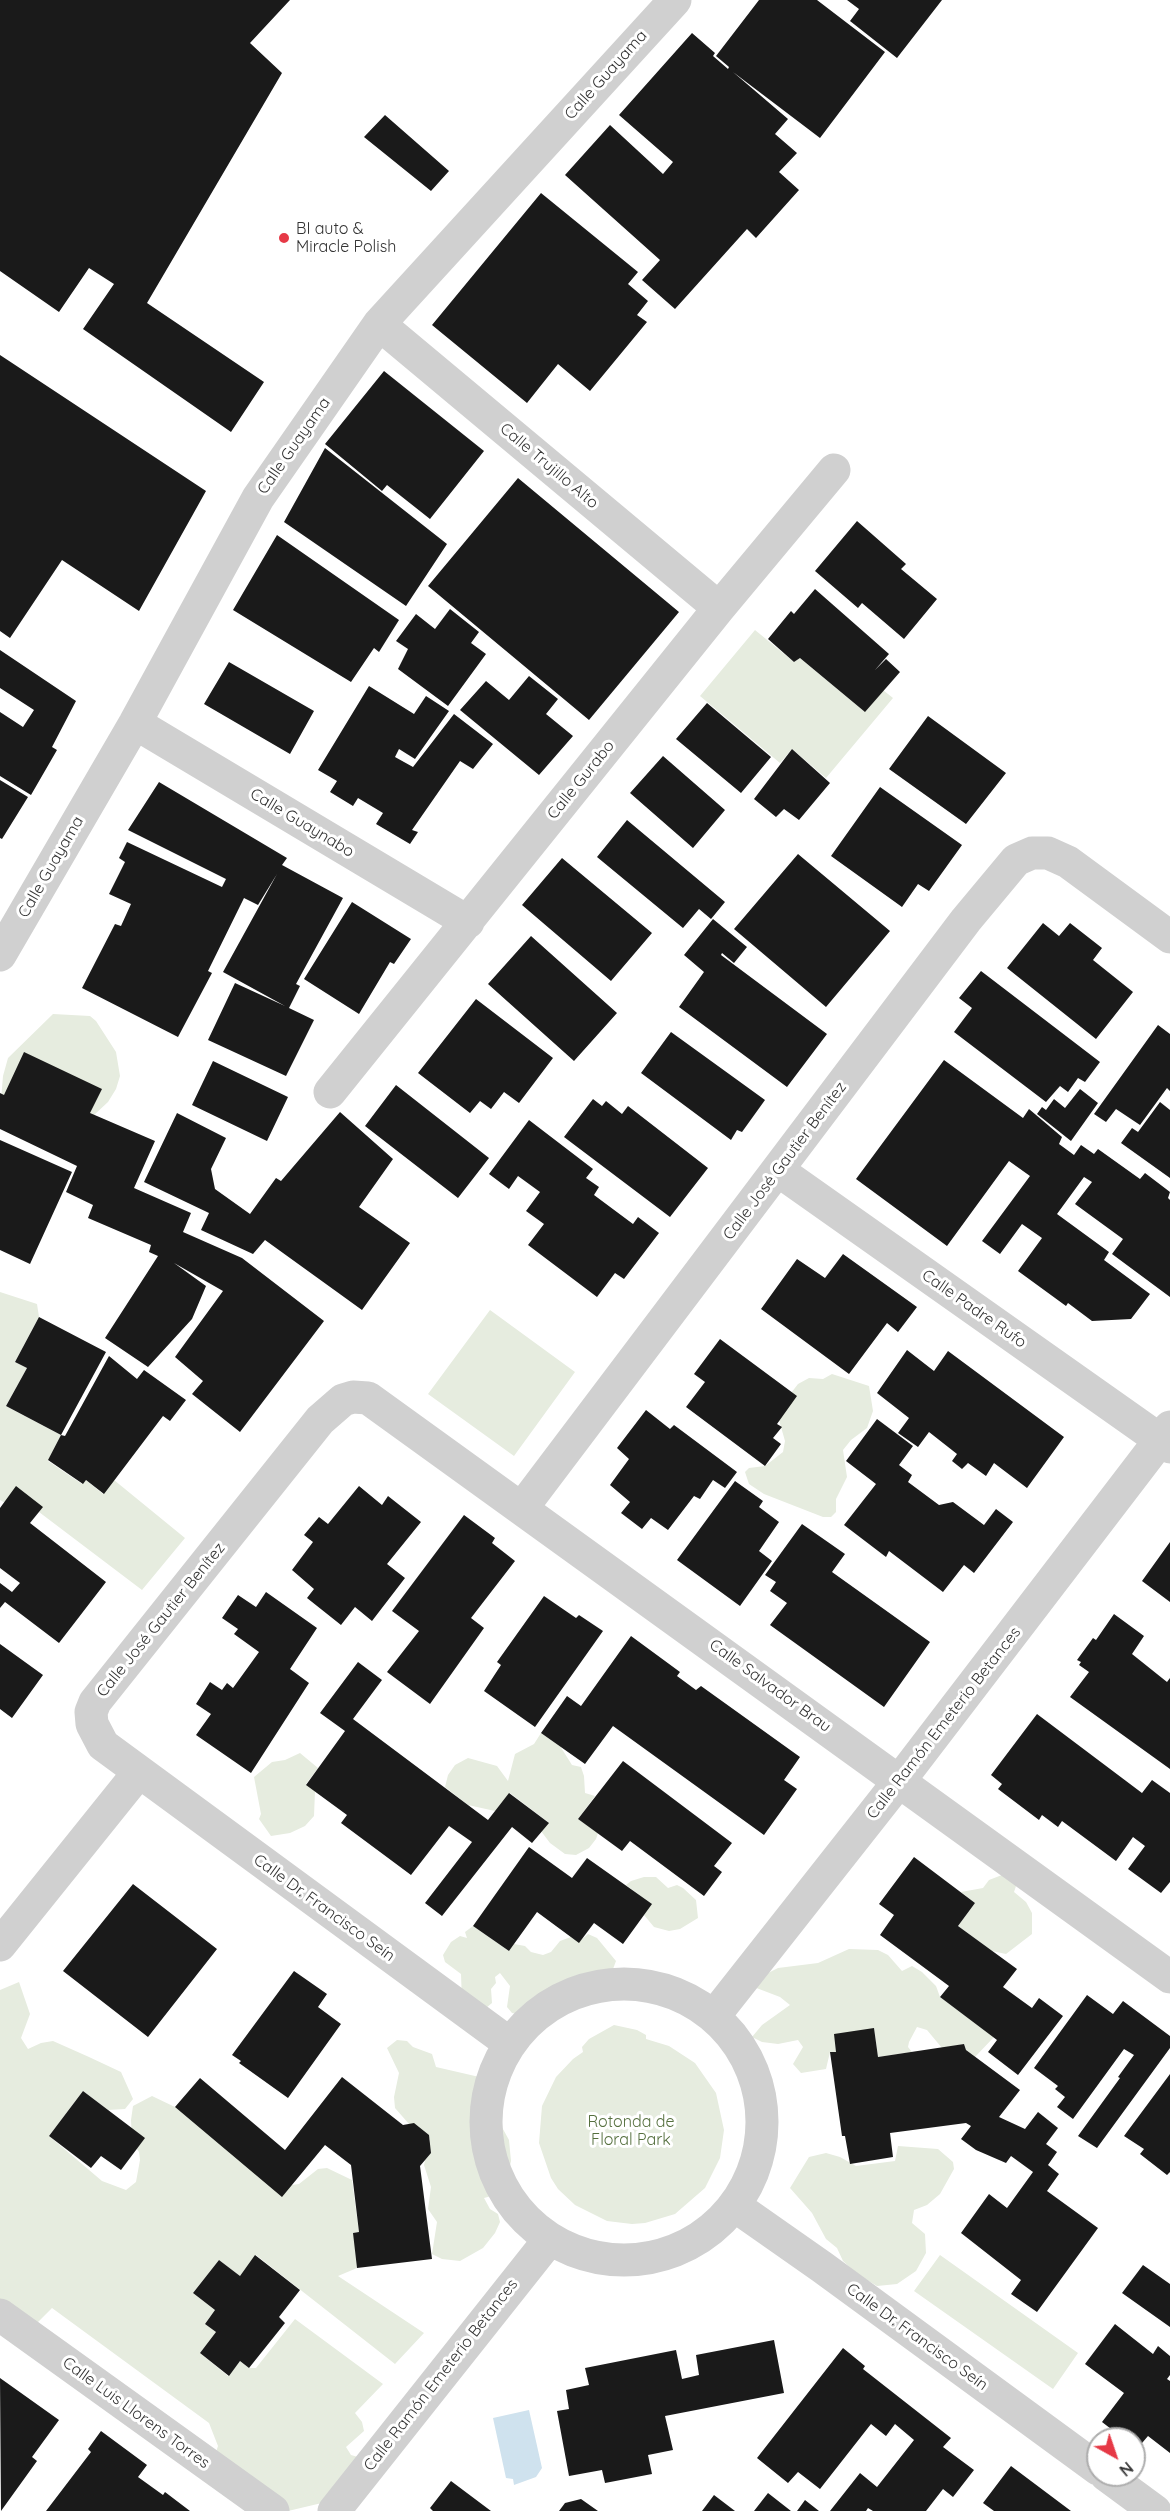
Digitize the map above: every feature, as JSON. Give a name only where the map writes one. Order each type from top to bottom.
[{"type":"street","name":"Calle Guayama","points":[[0,955],[135,723],[258,498],[379,324],[675,0]]},
{"type":"street","name":"Calle Trujillo Alto","points":[[379,324],[719,608]]},
{"type":"street","name":"Calle Gurabo","points":[[330,1092],[719,608],[834,470]]},
{"type":"street","name":"Calle Guaynabo","points":[[135,723],[468,922]]},
{"type":"street","name":"Calle José Gautier Benítez","points":[[522,1508],[779,1171],[966,920],[1016,860],[1032,854],[1048,853],[1068,862],[1170,937]]},
{"type":"street","name":"Calle Padre Rufo","points":[[779,1171],[1167,1438]]},
{"type":"street","name":"Calle José Gautier Benítez","points":[[139,1772],[103,1745],[96,1735],[91,1712],[95,1702],[320,1420],[343,1400],[353,1397],[368,1398]]},
{"type":"street","name":"Calle Salvador Brau","points":[[368,1398],[1170,1977]]},
{"type":"street","name":"Calle Ramón Emeterio Betances","points":[[714,2016],[1167,1438]]},
{"type":"street","points":[[0,1946],[139,1772]]},
{"type":"street","name":"Calle Dr. Francisco Seín","points":[[139,1772],[509,2043]]},
{"type":"street","points":[[621,1982],[664,1988],[689,1998],[714,2016],[736,2037],[757,2077],[764,2122],[756,2166],[735,2206],[705,2235],[668,2254],[628,2261],[586,2256],[549,2240],[515,2210],[494,2172],[487,2139],[485,2128],[490,2083],[509,2043],[539,2012],[558,2001],[578,1991],[621,1982]]},
{"type":"street","name":"Calle Dr. Francisco Seín","points":[[735,2206],[1086,2460]]},
{"type":"street","name":"Calle Ramón Emeterio Betances","points":[[334,2511],[549,2240]]},
{"type":"street","name":"Calle Luis Llorens Torres","points":[[0,2315],[273,2511]]},
{"type":"street","points":[[1122,2487],[1155,2511]]},
{"type":"green space","points":[[755,630],[794,662],[800,658],[864,711],[883,690],[893,698],[826,778],[792,749],[780,763],[700,696]]},
{"type":"green space","points":[[53,1014],[90,1016],[96,1021],[116,1052],[120,1076],[116,1089],[108,1102],[78,1130],[1,1100],[3,1076],[8,1058]]},
{"type":"green space","points":[[0,1292],[37,1304],[39,1317],[15,1362],[27,1368],[6,1406],[61,1435],[48,1461],[82,1484],[86,1480],[103,1494],[114,1480],[185,1538],[142,1590],[39,1512],[40,1510],[7,1504],[0,1500]]},
{"type":"green space","points":[[490,1310],[575,1372],[514,1456],[428,1394]]},
{"type":"green space","points":[[832,1374],[869,1386],[873,1411],[867,1428],[851,1440],[843,1450],[847,1477],[836,1499],[836,1512],[831,1517],[823,1517],[764,1494],[749,1484],[745,1472],[749,1468],[765,1466],[783,1452],[785,1441],[779,1420],[781,1406],[798,1384],[809,1378],[823,1379]]},
{"type":"green space","points":[[541,1733],[560,1746],[572,1765],[581,1767],[585,1793],[595,1796],[578,1819],[598,1833],[589,1848],[576,1855],[565,1854],[550,1843],[541,1831],[548,1822],[510,1793],[495,1811],[468,1805],[445,1787],[448,1775],[455,1765],[468,1758],[497,1766],[508,1781],[515,1754],[534,1744]]},
{"type":"green space","points":[[300,1753],[318,1768],[306,1784],[315,1791],[314,1816],[305,1826],[290,1833],[271,1836],[259,1819],[261,1814],[254,1777],[272,1762],[285,1760]]},
{"type":"green space","points":[[1002,1875],[1013,1876],[1016,1886],[1014,1892],[1026,1902],[1032,1913],[1032,1934],[1006,1954],[992,1951],[958,1926],[975,1903],[961,1892],[983,1888],[989,1880]]},
{"type":"green space","points":[[644,1877],[656,1877],[668,1888],[677,1885],[683,1888],[696,1900],[698,1918],[680,1929],[669,1931],[654,1927],[644,1915],[651,1904],[626,1885]]},
{"type":"green space","points":[[473,1926],[509,1951],[514,1944],[525,1946],[531,1952],[543,1955],[551,1952],[560,1941],[571,1937],[579,1942],[588,1934],[597,1938],[616,1961],[610,1995],[601,2002],[587,2005],[563,1982],[554,1986],[530,2010],[518,2014],[512,2013],[507,2007],[510,1986],[500,1973],[495,1977],[496,1983],[491,1989],[492,2003],[486,2008],[462,2002],[461,1974],[445,1962],[443,1955],[451,1942],[460,1936],[467,1938],[465,1932]]},
{"type":"green space","points":[[849,1949],[878,1950],[888,1955],[902,1971],[912,1966],[922,1972],[936,1986],[940,1997],[994,2037],[975,2057],[966,2050],[964,2044],[942,2048],[927,2030],[917,2027],[908,2047],[912,2052],[878,2057],[874,2028],[836,2052],[830,2052],[826,2069],[801,2073],[793,2064],[803,2047],[798,2040],[778,2044],[762,2042],[752,2037],[762,2025],[790,2005],[780,1997],[746,1984],[778,1968],[818,1963]]},
{"type":"green space","points":[[19,1982],[30,2014],[21,2038],[28,2049],[53,2041],[121,2072],[133,2099],[125,2109],[108,2110],[83,2091],[49,2136],[102,2181],[126,2190],[136,2182],[140,2160],[139,2152],[132,2142],[133,2106],[152,2096],[175,2107],[259,2175],[285,2186],[299,2184],[318,2169],[327,2168],[352,2180],[359,2232],[354,2233],[357,2268],[338,2276],[424,2333],[395,2364],[256,2255],[240,2276],[219,2260],[193,2293],[215,2310],[205,2324],[216,2332],[200,2353],[228,2376],[240,2361],[249,2368],[256,2368],[295,2319],[383,2384],[355,2413],[362,2422],[364,2431],[346,2447],[351,2455],[358,2457],[326,2502],[288,2511],[216,2452],[218,2446],[209,2423],[52,2308],[37,2323],[0,2331],[0,1990]]},
{"type":"green space","name":"Rotonda de Floral Park","points":[[614,2025],[637,2030],[646,2035],[646,2039],[669,2046],[695,2063],[716,2093],[724,2130],[720,2158],[705,2188],[675,2214],[645,2223],[607,2221],[575,2205],[558,2189],[551,2178],[539,2143],[542,2106],[556,2077],[583,2052],[582,2047],[589,2039]]},
{"type":"green space","points":[[397,2040],[407,2041],[413,2047],[432,2054],[436,2067],[501,2082],[498,2120],[509,2140],[511,2161],[507,2178],[499,2194],[484,2198],[490,2209],[498,2214],[500,2222],[495,2233],[483,2248],[460,2261],[442,2259],[432,2254],[437,2222],[428,2209],[431,2187],[424,2165],[430,2139],[409,2124],[395,2108],[394,2097],[399,2073],[387,2048]]},
{"type":"green space","points":[[898,2146],[938,2149],[953,2162],[954,2169],[940,2194],[927,2205],[914,2210],[912,2223],[925,2234],[926,2253],[916,2271],[897,2284],[877,2286],[857,2274],[843,2261],[837,2248],[826,2239],[812,2213],[790,2188],[809,2157],[826,2153],[840,2157],[856,2166],[895,2161]]},
{"type":"green space","points":[[940,2255],[1078,2353],[1053,2389],[914,2291]]},
{"type":"water","points":[[529,2410],[542,2468],[536,2477],[514,2485],[513,2479],[506,2478],[493,2418]]},
{"type":"building","points":[[0,0],[290,0],[250,43],[282,73],[147,303],[264,382],[231,432],[83,329],[114,284],[89,268],[59,312],[0,271]]},
{"type":"building","points":[[759,0],[817,0],[885,52],[820,138],[733,72],[788,119],[775,134],[797,153],[779,172],[799,190],[756,238],[747,229],[675,309],[642,280],[660,260],[565,175],[610,125],[663,174],[673,162],[619,115],[692,33],[715,53],[713,56],[728,69],[729,67],[716,56]]},
{"type":"building","points":[[847,0],[942,0],[897,58],[850,21],[859,9]]},
{"type":"building","points":[[385,115],[449,171],[431,191],[364,137]]},
{"type":"building","points":[[541,193],[638,272],[628,284],[648,301],[637,315],[647,322],[590,391],[558,364],[527,403],[432,325]]},
{"type":"building","points":[[0,355],[206,491],[139,611],[62,560],[10,638],[0,631]]},
{"type":"building","points":[[384,371],[484,451],[430,519],[387,485],[382,491],[325,444]]},
{"type":"building","points":[[325,448],[447,544],[406,606],[284,522]]},
{"type":"building","points":[[518,478],[679,612],[589,720],[428,586]]},
{"type":"building","points":[[857,521],[906,564],[901,569],[937,599],[904,639],[862,603],[858,608],[815,571]]},
{"type":"building","points":[[277,535],[399,620],[379,652],[374,648],[351,682],[233,610]]},
{"type":"building","points":[[815,589],[889,654],[875,670],[886,659],[900,672],[865,712],[800,658],[794,662],[768,639],[791,611],[794,614]]},
{"type":"building","points":[[450,609],[479,632],[471,643],[486,654],[448,706],[398,669],[408,649],[396,641],[416,614],[435,629]]},
{"type":"building","points":[[0,650],[76,701],[52,747],[57,750],[31,795],[0,776],[0,712],[23,727],[34,710],[0,688]]},
{"type":"building","points":[[229,662],[314,711],[290,754],[204,704]]},
{"type":"building","points":[[529,676],[558,699],[546,714],[573,736],[539,775],[460,710],[486,681],[509,700]]},
{"type":"building","points":[[369,686],[414,714],[426,696],[449,711],[415,759],[399,749],[395,757],[413,767],[454,714],[493,744],[473,769],[460,761],[412,830],[418,832],[410,844],[376,824],[383,813],[358,798],[353,806],[330,792],[337,781],[318,770]]},
{"type":"building","points":[[707,703],[771,757],[741,793],[676,739]]},
{"type":"building","points":[[928,716],[1006,773],[966,824],[889,769]]},
{"type":"building","points":[[792,749],[830,783],[799,820],[784,809],[776,817],[754,799]]},
{"type":"building","points":[[663,756],[725,810],[693,848],[630,793]]},
{"type":"building","points":[[0,780],[28,797],[2,839],[0,838]]},
{"type":"building","points":[[159,782],[287,858],[282,865],[343,898],[296,984],[300,986],[289,1008],[314,1020],[286,1076],[208,1040],[235,983],[285,1006],[223,972],[277,874],[258,905],[244,898],[208,971],[212,973],[178,1037],[82,988],[115,924],[121,926],[131,904],[109,894],[125,862],[119,858],[127,842],[222,887],[226,879],[128,830]]},
{"type":"building","points":[[880,787],[962,845],[929,891],[918,884],[902,907],[831,856]]},
{"type":"building","points":[[627,820],[725,902],[711,919],[699,909],[683,928],[597,857]]},
{"type":"building","points":[[798,854],[890,931],[826,1007],[734,929]]},
{"type":"building","points":[[562,858],[652,933],[611,981],[522,905]]},
{"type":"building","points":[[352,902],[411,939],[394,964],[390,962],[359,1014],[304,979]]},
{"type":"building","points":[[713,919],[747,947],[734,963],[722,953],[721,955],[827,1034],[787,1087],[679,1007],[704,972],[684,955]]},
{"type":"building","points":[[1043,923],[1059,936],[1070,923],[1102,948],[1093,960],[1133,992],[1096,1039],[1007,968]]},
{"type":"building","points":[[531,936],[617,1013],[574,1061],[488,984]]},
{"type":"building","points":[[981,971],[1100,1062],[1085,1082],[1078,1078],[1068,1092],[1060,1086],[1046,1102],[954,1032],[972,1008],[959,998]]},
{"type":"building","points":[[476,999],[553,1058],[519,1103],[504,1092],[491,1109],[480,1101],[470,1113],[418,1073]]},
{"type":"building","points":[[1158,1025],[1170,1034],[1170,1091],[1167,1088],[1140,1125],[1116,1109],[1106,1122],[1094,1114]]},
{"type":"building","points":[[671,1032],[765,1100],[742,1132],[737,1130],[731,1140],[641,1073]]},
{"type":"building","points":[[24,1052],[102,1089],[90,1113],[155,1141],[134,1188],[191,1213],[183,1232],[242,1258],[324,1321],[240,1432],[192,1394],[203,1381],[175,1357],[223,1291],[174,1263],[206,1286],[192,1319],[148,1367],[105,1338],[158,1256],[149,1252],[151,1245],[88,1218],[93,1205],[66,1192],[77,1166],[0,1129],[0,1093],[4,1095]]},
{"type":"building","points":[[944,1060],[1023,1118],[1029,1109],[1062,1137],[1059,1144],[1074,1155],[1081,1145],[1094,1154],[1098,1149],[1140,1179],[1145,1173],[1170,1192],[1168,1198],[1170,1200],[1170,1297],[1112,1254],[1123,1239],[1075,1204],[1092,1182],[1084,1177],[1057,1214],[1109,1252],[1104,1260],[1150,1294],[1131,1319],[1092,1321],[1068,1303],[1066,1306],[1018,1271],[1042,1238],[1022,1224],[1000,1254],[982,1241],[1030,1176],[1009,1161],[947,1246],[856,1179]]},
{"type":"building","points":[[213,1061],[288,1097],[267,1141],[192,1105]]},
{"type":"building","points":[[396,1085],[489,1158],[458,1198],[365,1126]]},
{"type":"building","points":[[1080,1089],[1098,1103],[1071,1141],[1037,1114],[1042,1107],[1046,1110],[1054,1099],[1065,1108]]},
{"type":"building","points":[[593,1099],[602,1106],[606,1101],[622,1114],[628,1106],[708,1168],[670,1217],[564,1137]]},
{"type":"building","points":[[1160,1102],[1170,1110],[1170,1178],[1121,1143],[1132,1128],[1138,1132]]},
{"type":"building","points":[[340,1112],[393,1159],[359,1207],[410,1243],[362,1310],[265,1240],[253,1254],[201,1230],[209,1213],[144,1182],[177,1113],[226,1138],[211,1169],[215,1189],[250,1214],[276,1178],[281,1181]]},
{"type":"building","points":[[529,1120],[593,1169],[586,1178],[599,1187],[594,1195],[633,1224],[638,1217],[659,1233],[624,1279],[615,1273],[597,1297],[528,1245],[544,1224],[526,1211],[540,1192],[518,1176],[509,1189],[489,1174]]},
{"type":"building","points":[[0,1140],[72,1172],[30,1264],[0,1250]]},
{"type":"building","points":[[843,1254],[917,1307],[898,1332],[887,1323],[849,1374],[761,1309],[797,1259],[825,1278]]},
{"type":"building","points":[[39,1317],[106,1352],[61,1435],[6,1406],[27,1368],[15,1362]]},
{"type":"building","points":[[720,1339],[797,1396],[777,1424],[782,1427],[773,1438],[781,1444],[765,1466],[686,1407],[705,1382],[694,1374]]},
{"type":"building","points":[[907,1350],[934,1371],[948,1351],[1064,1437],[1027,1488],[994,1463],[986,1476],[968,1463],[962,1469],[952,1461],[957,1454],[929,1432],[918,1447],[898,1433],[909,1418],[877,1393]]},
{"type":"building","points":[[109,1356],[137,1379],[144,1370],[186,1400],[170,1421],[163,1416],[104,1494],[86,1480],[83,1484],[48,1460],[61,1435],[65,1436]]},
{"type":"building","points":[[646,1410],[670,1429],[674,1425],[737,1472],[725,1488],[713,1480],[700,1499],[694,1496],[668,1530],[651,1518],[642,1529],[621,1513],[630,1502],[610,1485],[629,1459],[617,1448]]},
{"type":"building","points":[[877,1419],[913,1446],[899,1465],[912,1475],[908,1482],[939,1505],[953,1502],[984,1525],[996,1509],[1013,1522],[974,1573],[964,1565],[943,1592],[889,1551],[886,1557],[844,1525],[876,1484],[846,1461]]},
{"type":"building","points":[[735,1481],[763,1501],[759,1507],[779,1522],[759,1551],[772,1561],[740,1606],[677,1560]]},
{"type":"building","points":[[16,1486],[43,1507],[30,1523],[106,1582],[59,1643],[5,1602],[0,1608],[0,1583],[12,1592],[20,1583],[0,1568],[0,1508]]},
{"type":"building","points":[[359,1486],[382,1505],[388,1496],[421,1522],[387,1564],[405,1578],[372,1621],[355,1607],[341,1625],[307,1598],[314,1589],[292,1570],[313,1542],[304,1535],[319,1517],[328,1524]]},
{"type":"building","points":[[464,1515],[495,1538],[492,1543],[515,1561],[471,1618],[484,1628],[430,1704],[387,1672],[419,1631],[392,1611]]},
{"type":"building","points":[[802,1524],[845,1554],[832,1572],[930,1642],[884,1707],[770,1625],[787,1603],[770,1591],[776,1582],[765,1575]]},
{"type":"building","points":[[1170,1542],[1170,1602],[1142,1581]]},
{"type":"building","points":[[266,1592],[317,1628],[290,1669],[309,1683],[251,1773],[196,1735],[211,1714],[196,1704],[210,1682],[222,1690],[227,1683],[233,1688],[259,1652],[234,1634],[238,1629],[222,1618],[238,1595],[256,1607]]},
{"type":"building","points":[[544,1596],[576,1618],[579,1615],[603,1631],[535,1727],[484,1691],[501,1665],[497,1662]]},
{"type":"building","points":[[1114,1614],[1144,1636],[1132,1654],[1167,1682],[1170,1678],[1170,1769],[1070,1697],[1089,1672],[1079,1665],[1081,1662],[1077,1660],[1093,1638],[1096,1640]]},
{"type":"building","points":[[631,1636],[680,1672],[677,1676],[696,1690],[701,1686],[800,1757],[784,1780],[797,1789],[764,1835],[613,1726],[585,1764],[541,1733],[567,1696],[581,1706]]},
{"type":"building","points":[[0,1644],[43,1675],[12,1718],[0,1709]]},
{"type":"building","points":[[358,1662],[382,1680],[353,1719],[488,1820],[509,1793],[549,1823],[532,1843],[512,1827],[442,1916],[425,1903],[472,1842],[449,1826],[411,1875],[341,1823],[347,1815],[306,1785],[345,1731],[320,1713]]},
{"type":"building","points":[[1037,1714],[1142,1793],[1152,1780],[1170,1793],[1170,1882],[1161,1893],[1128,1869],[1145,1846],[1133,1837],[1116,1861],[1062,1821],[1058,1827],[1042,1815],[1039,1820],[998,1789],[1002,1784],[991,1775]]},
{"type":"building","points":[[623,1761],[732,1843],[714,1866],[722,1872],[704,1896],[630,1841],[622,1851],[578,1819]]},
{"type":"building","points":[[529,1847],[572,1878],[587,1858],[652,1904],[623,1944],[594,1923],[579,1943],[537,1912],[509,1951],[473,1926]]},
{"type":"building","points":[[914,1857],[975,1903],[958,1926],[1017,1969],[1003,1987],[1032,2008],[1039,1998],[1063,2016],[1018,2075],[988,2052],[997,2040],[940,1997],[949,1986],[880,1935],[894,1915],[879,1904]]},
{"type":"building","points":[[133,1884],[217,1949],[148,2037],[63,1971]]},
{"type":"building","points":[[294,1971],[327,1994],[318,2007],[341,2024],[288,2098],[239,2063],[241,2061],[232,2055]]},
{"type":"building","points":[[1087,1995],[1113,2014],[1123,2001],[1170,2036],[1170,2048],[1097,2148],[1078,2136],[1134,2055],[1124,2049],[1073,2119],[1057,2107],[1065,2097],[1055,2089],[1058,2086],[1034,2068]]},
{"type":"building","points":[[874,2028],[878,2057],[964,2044],[966,2050],[1020,2090],[999,2117],[1025,2129],[1038,2112],[1058,2128],[1046,2144],[1057,2152],[1048,2165],[1059,2174],[1047,2191],[1098,2228],[1037,2312],[1011,2294],[1021,2280],[961,2233],[989,2194],[1007,2208],[1033,2172],[1011,2156],[1006,2163],[976,2150],[961,2139],[971,2126],[966,2123],[890,2133],[893,2157],[850,2164],[845,2136],[842,2136],[830,2052],[836,2052],[834,2034]]},
{"type":"building","points":[[1170,2074],[1170,2172],[1167,2175],[1140,2154],[1144,2149],[1124,2136]]},
{"type":"building","points":[[342,2077],[403,2125],[414,2123],[429,2135],[431,2153],[420,2166],[432,2259],[357,2268],[353,2233],[359,2232],[351,2165],[325,2145],[282,2197],[175,2107],[200,2078],[285,2150]]},
{"type":"building","points":[[83,2091],[145,2138],[121,2170],[101,2156],[91,2168],[49,2136]]},
{"type":"building","points":[[255,2255],[300,2290],[279,2317],[285,2323],[249,2368],[240,2361],[229,2376],[200,2353],[216,2332],[205,2324],[215,2310],[193,2293],[219,2260],[240,2276]]},
{"type":"building","points":[[1143,2265],[1170,2284],[1170,2327],[1122,2293]]},
{"type":"building","points":[[1115,2324],[1153,2354],[1158,2346],[1170,2356],[1170,2375],[1167,2379],[1170,2381],[1170,2453],[1148,2436],[1146,2438],[1146,2427],[1108,2427],[1102,2422],[1124,2393],[1085,2364]]},
{"type":"building","points":[[774,2340],[784,2393],[665,2416],[673,2450],[648,2455],[652,2474],[605,2483],[602,2470],[569,2476],[557,2411],[569,2409],[566,2390],[589,2385],[585,2368],[676,2350],[682,2379],[699,2375],[696,2355]]},
{"type":"building","points":[[843,2348],[865,2366],[863,2369],[951,2438],[943,2447],[974,2470],[953,2497],[943,2489],[926,2511],[873,2511],[868,2508],[866,2511],[830,2511],[860,2473],[877,2487],[914,2440],[895,2424],[886,2436],[871,2424],[820,2489],[798,2472],[788,2483],[757,2458]]},
{"type":"building","points":[[0,2378],[59,2420],[32,2457],[37,2461],[1,2511]]},
{"type":"building","points":[[101,2431],[147,2465],[138,2477],[163,2495],[165,2492],[190,2511],[46,2511],[91,2452],[88,2449]]},
{"type":"building","points":[[1011,2466],[1071,2511],[994,2511],[983,2503]]},
{"type":"building","points":[[451,2481],[491,2511],[433,2511],[430,2508]]},
{"type":"building","points":[[768,2493],[791,2511],[754,2511]]},
{"type":"building","points":[[714,2495],[735,2511],[702,2511]]},
{"type":"building","points":[[581,2499],[598,2511],[559,2511],[565,2503]]},
{"type":"building","points":[[805,2500],[819,2511],[797,2511]]},
{"type":"place","name":"BI auto & Miracle Polish","points":[[284,238]]}]
